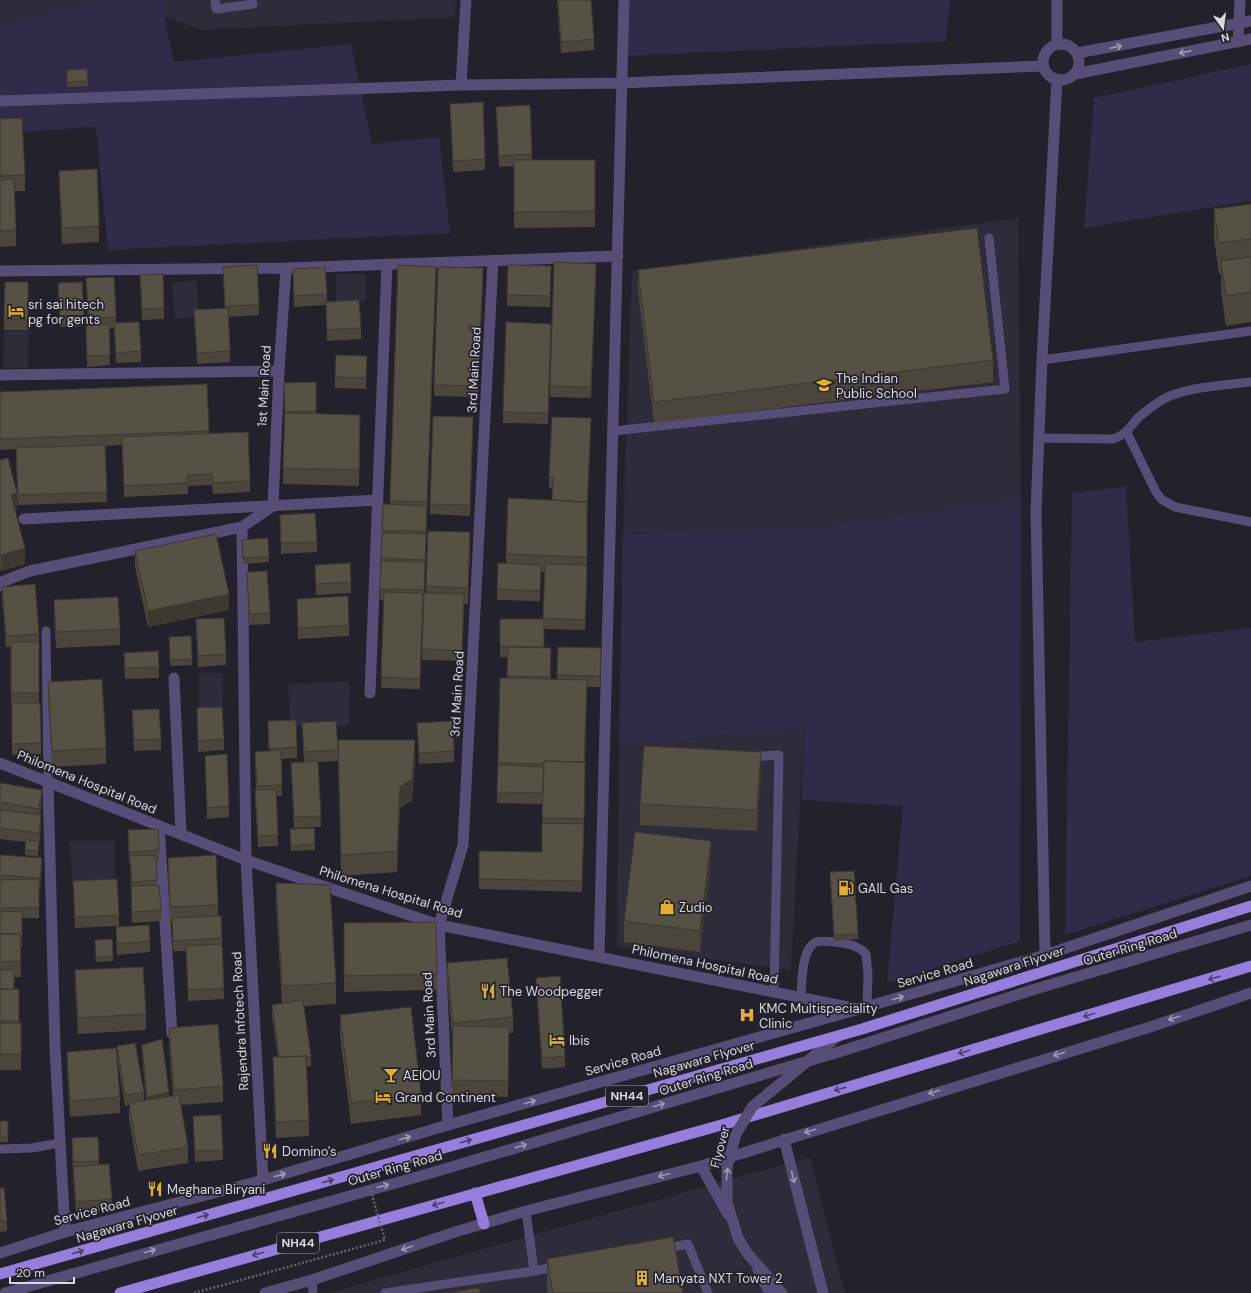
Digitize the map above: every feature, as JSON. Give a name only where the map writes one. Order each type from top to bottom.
[{"type":"highway","name":"Nagawara Flyover","points":[[0,1274],[839,1035],[1251,906]]},
{"type":"highway","name":"NH44","points":[[120,1293],[725,1124],[1251,966]]},
{"type":"highway","points":[[475,1193],[484,1224]]},
{"type":"street","points":[[461,85],[466,0]]},
{"type":"street","points":[[599,956],[618,256],[620,83],[624,0]]},
{"type":"street","points":[[1057,44],[1058,0]]},
{"type":"street","points":[[1238,42],[1240,0]]},
{"type":"street","points":[[1077,53],[1251,21]]},
{"type":"street","points":[[1075,74],[1079,65],[1077,53],[1069,45],[1057,44],[1047,50],[1044,56],[1043,66],[1048,75],[1057,80],[1066,80],[1075,74],[1251,39]]},
{"type":"street","points":[[0,101],[461,85],[620,83],[1043,66]]},
{"type":"street","points":[[1045,955],[1036,511],[1042,360],[1057,80]]},
{"type":"street","points":[[0,271],[286,268],[618,256]]},
{"type":"street","name":"3rd Main Road","points":[[448,1126],[439,925],[463,845],[493,260]]},
{"type":"street","points":[[370,693],[387,264]]},
{"type":"street","name":"1st Main Road","points":[[273,506],[279,371],[286,268]]},
{"type":"street","points":[[0,375],[279,371]]},
{"type":"street","points":[[24,519],[378,500]]},
{"type":"street","points":[[0,586],[4,581],[30,571],[242,527],[273,506]]},
{"type":"street","name":"Rajendra Infotech Road","points":[[242,527],[246,860],[263,1180]]},
{"type":"street","points":[[174,678],[181,834]]},
{"type":"street","name":"Philomena Hospital Road","points":[[0,763],[246,860],[439,925],[599,956],[800,998],[863,1008]]},
{"type":"street","points":[[48,782],[59,1143],[64,1232]]},
{"type":"street","points":[[159,826],[172,1034]]},
{"type":"street","name":"Service Road","points":[[0,1252],[64,1232],[263,1180],[1045,955],[1251,886]]},
{"type":"street","name":"Outer Ring Road","points":[[4,1293],[431,1173],[834,1053],[1040,988],[1251,925]]},
{"type":"street","points":[[265,1293],[312,1280],[455,1232],[526,1211],[701,1166],[1251,993]]},
{"type":"street","name":"Flyover","points":[[782,1293],[747,1254],[738,1238],[727,1202],[727,1166],[736,1134],[752,1107],[839,1035]]},
{"type":"street","points":[[784,1139],[823,1293]]},
{"type":"street","points":[[701,1166],[770,1293]]},
{"type":"lane","points":[[215,0],[216,9],[253,4],[252,0]]},
{"type":"lane","points":[[613,431],[1005,389],[989,238]]},
{"type":"lane","points":[[1042,360],[1251,331]]},
{"type":"lane","points":[[1039,438],[1112,439],[1127,433],[1138,418],[1162,400],[1203,388],[1251,382]]},
{"type":"lane","points":[[1127,433],[1156,492],[1166,503],[1175,507],[1251,522]]},
{"type":"lane","points":[[46,631],[48,782]]},
{"type":"lane","points":[[741,758],[779,755],[774,992]]},
{"type":"lane","points":[[800,998],[803,965],[808,949],[816,942],[823,941],[853,944],[866,954],[868,974],[863,1008]]},
{"type":"lane","points":[[0,1149],[32,1148],[59,1143]]},
{"type":"lane","points":[[526,1211],[534,1271]]},
{"type":"lane","points":[[657,1250],[688,1244],[708,1293]]},
{"type":"lane","points":[[385,1293],[565,1265]]},
{"type":"lane","points":[[312,1280],[313,1293]]},
{"type":"path","points":[[194,1293],[385,1240],[368,1180]]},
{"type":"shaded area","points":[[0,0],[102,0],[0,25]]},
{"type":"shaded area","points":[[102,0],[161,0],[174,62],[351,44],[372,144],[439,137],[450,233],[108,250],[96,127],[0,133],[0,25]]},
{"type":"shaded area","points":[[161,0],[456,0],[455,17],[200,30],[164,16]]},
{"type":"shaded area","points":[[627,0],[950,0],[946,41],[627,56]]},
{"type":"shaded area","points":[[1251,64],[1251,201],[1084,228],[1094,98]]},
{"type":"shaded area","name":"The Indian Public School","points":[[1018,218],[1021,499],[814,529],[623,534],[632,271]]},
{"type":"shaded area","points":[[336,274],[366,274],[366,301],[336,301]]},
{"type":"shaded area","points":[[197,280],[199,316],[175,319],[172,283]]},
{"type":"shaded area","points":[[4,331],[29,331],[28,368],[3,368]]},
{"type":"shaded area","points":[[1126,486],[1135,642],[1251,628],[1251,876],[1065,935],[1072,493]]},
{"type":"shaded area","points":[[1021,499],[1020,941],[887,983],[903,806],[802,800],[804,728],[619,745],[623,534],[814,529]]},
{"type":"shaded area","points":[[199,673],[223,673],[222,711],[199,713]]},
{"type":"shaded area","points":[[350,681],[349,725],[291,727],[288,684]]},
{"type":"shaded area","points":[[804,728],[791,970],[617,947],[619,745]]},
{"type":"shaded area","points":[[70,841],[115,841],[115,888],[73,890]]},
{"type":"shaded area","points":[[810,1157],[845,1293],[329,1293],[469,1253]]},
{"type":"building","points":[[558,0],[591,0],[594,39],[561,42]]},
{"type":"building","points":[[87,69],[88,81],[67,82],[67,70]]},
{"type":"building","points":[[483,102],[485,159],[453,161],[450,104]]},
{"type":"building","points":[[530,105],[532,154],[499,156],[496,107]]},
{"type":"building","points":[[22,118],[25,175],[0,176],[0,119]]},
{"type":"building","points":[[514,160],[595,160],[595,211],[514,212]]},
{"type":"building","points":[[97,169],[99,226],[62,228],[59,171]]},
{"type":"building","points":[[14,179],[16,230],[0,231],[0,180]]},
{"type":"building","points":[[1251,204],[1251,239],[1219,243],[1214,209]]},
{"type":"building","points":[[977,228],[993,360],[654,402],[638,270]]},
{"type":"building","points":[[1251,257],[1251,292],[1226,296],[1221,261]]},
{"type":"building","points":[[554,262],[596,264],[591,387],[550,386]]},
{"type":"building","points":[[257,265],[259,305],[225,306],[223,267]]},
{"type":"building","points":[[398,265],[436,267],[427,502],[390,501]]},
{"type":"building","points":[[508,265],[551,266],[550,296],[507,295]]},
{"type":"building","points":[[325,267],[327,294],[294,296],[293,269]]},
{"type":"building","points":[[438,267],[483,268],[478,386],[434,385]]},
{"type":"building","points":[[163,274],[164,308],[142,309],[140,275]]},
{"type":"building","points":[[114,277],[116,317],[89,319],[86,278]]},
{"type":"building","name":"sri sai hitech pg for gents","points":[[5,282],[28,282],[28,319],[4,319]]},
{"type":"building","points":[[82,282],[84,315],[60,316],[58,283]]},
{"type":"building","points":[[359,300],[361,328],[327,330],[326,302]]},
{"type":"building","points":[[228,308],[230,351],[197,353],[194,310]]},
{"type":"building","points":[[139,322],[141,351],[116,353],[114,323]]},
{"type":"building","points":[[506,322],[551,324],[548,413],[503,412]]},
{"type":"building","points":[[109,324],[110,355],[87,356],[86,325]]},
{"type":"building","points":[[336,355],[367,356],[366,378],[335,377]]},
{"type":"building","points":[[316,382],[316,411],[285,412],[284,383]]},
{"type":"building","points":[[207,384],[209,431],[0,439],[0,392]]},
{"type":"building","points":[[285,413],[360,415],[359,470],[283,468]]},
{"type":"building","points":[[433,416],[473,417],[470,505],[430,504]]},
{"type":"building","points":[[552,417],[591,418],[587,505],[587,502],[552,500],[553,477],[549,477]]},
{"type":"building","points":[[248,432],[250,481],[213,483],[212,474],[187,475],[188,483],[124,486],[122,437]]},
{"type":"building","points":[[105,445],[107,492],[18,495],[16,448]]},
{"type":"building","points":[[8,458],[17,493],[11,495],[25,548],[1,555],[0,460]]},
{"type":"building","points":[[508,498],[587,502],[587,557],[506,554]]},
{"type":"building","points":[[383,504],[427,506],[426,531],[382,531]]},
{"type":"building","points":[[315,513],[317,542],[281,543],[280,515]]},
{"type":"building","points":[[428,531],[470,532],[468,588],[426,586]]},
{"type":"building","points":[[382,533],[426,534],[425,560],[381,558]]},
{"type":"building","points":[[216,534],[229,594],[148,611],[135,551]]},
{"type":"building","points":[[268,538],[269,557],[243,558],[242,540]]},
{"type":"building","points":[[381,561],[425,562],[424,590],[380,589]]},
{"type":"building","points":[[350,563],[351,582],[316,584],[315,565]]},
{"type":"building","points":[[498,563],[541,565],[540,591],[497,589]]},
{"type":"building","points":[[545,564],[587,565],[585,620],[543,618]]},
{"type":"building","points":[[267,571],[270,613],[249,614],[247,572]]},
{"type":"building","points":[[35,584],[39,634],[6,636],[2,587]]},
{"type":"building","points":[[384,592],[423,593],[420,679],[381,677]]},
{"type":"building","points":[[424,593],[464,594],[462,651],[422,649]]},
{"type":"building","points":[[348,596],[349,625],[298,628],[297,599]]},
{"type":"building","points":[[118,597],[120,629],[56,632],[54,600]]},
{"type":"building","points":[[224,618],[226,654],[198,656],[196,619]]},
{"type":"building","points":[[500,619],[544,619],[544,647],[500,646]]},
{"type":"building","points":[[191,636],[192,659],[170,660],[169,637]]},
{"type":"building","points":[[11,642],[39,642],[39,693],[11,692]]},
{"type":"building","points":[[508,647],[551,648],[550,677],[507,676]]},
{"type":"building","points":[[558,647],[601,648],[600,676],[557,675]]},
{"type":"building","points":[[158,651],[159,667],[125,668],[124,653]]},
{"type":"building","points":[[500,678],[587,680],[584,762],[544,761],[544,764],[498,763]]},
{"type":"building","points":[[102,679],[106,748],[52,751],[48,682]]},
{"type":"building","points":[[12,703],[40,703],[41,743],[12,744]]},
{"type":"building","points":[[222,707],[224,739],[198,741],[197,708]]},
{"type":"building","points":[[159,709],[161,739],[134,740],[132,710]]},
{"type":"building","points":[[296,720],[297,747],[269,749],[268,721]]},
{"type":"building","points":[[336,721],[338,750],[304,752],[302,723]]},
{"type":"building","points":[[453,721],[454,751],[419,753],[417,723]]},
{"type":"building","points":[[338,740],[415,740],[412,779],[400,787],[397,851],[341,855]]},
{"type":"building","points":[[644,746],[761,752],[757,810],[640,804]]},
{"type":"building","points":[[281,750],[282,785],[257,786],[255,752]]},
{"type":"building","points":[[227,754],[229,806],[207,808],[205,756]]},
{"type":"building","points":[[318,761],[321,816],[294,817],[291,763]]},
{"type":"building","points":[[544,761],[585,762],[584,819],[542,818]]},
{"type":"building","points":[[498,765],[544,767],[543,793],[497,792]]},
{"type":"building","points":[[0,783],[42,790],[39,809],[0,802]]},
{"type":"building","points":[[276,789],[278,835],[258,836],[255,790]]},
{"type":"building","points":[[0,810],[41,815],[39,833],[0,828]]},
{"type":"building","points":[[542,823],[584,824],[582,881],[479,879],[479,851],[542,852]]},
{"type":"building","points":[[314,828],[315,844],[291,846],[290,829]]},
{"type":"building","points":[[158,829],[159,850],[129,852],[128,830]]},
{"type":"building","points":[[635,832],[711,841],[700,931],[624,921]]},
{"type":"building","points":[[26,840],[39,841],[38,851],[25,850]]},
{"type":"building","points":[[0,855],[42,858],[40,878],[0,875]]},
{"type":"building","points":[[156,855],[157,880],[132,882],[130,856]]},
{"type":"building","points":[[216,855],[218,905],[170,907],[168,858]]},
{"type":"building","points":[[854,871],[858,934],[834,935],[830,872]]},
{"type":"building","points":[[39,879],[39,907],[0,908],[0,880]]},
{"type":"building","points":[[117,879],[119,915],[75,917],[73,881]]},
{"type":"building","points":[[276,883],[330,885],[336,983],[282,986]]},
{"type":"building","points":[[159,885],[161,910],[132,912],[131,886]]},
{"type":"building","points":[[22,911],[22,937],[20,937],[20,934],[0,934],[0,912]]},
{"type":"building","points":[[221,916],[222,938],[173,941],[172,918]]},
{"type":"building","points":[[436,922],[437,974],[344,976],[344,923]]},
{"type":"building","points":[[149,925],[150,941],[117,944],[116,927]]},
{"type":"building","points":[[0,934],[20,934],[21,961],[0,962]]},
{"type":"building","points":[[112,939],[113,956],[96,957],[95,940]]},
{"type":"building","points":[[222,944],[224,988],[188,990],[186,946]]},
{"type":"building","points":[[507,958],[513,1017],[453,1023],[447,963]]},
{"type":"building","points":[[143,967],[146,1014],[78,1018],[75,970]]},
{"type":"building","points":[[0,970],[14,970],[14,989],[0,989]]},
{"type":"building","points":[[560,976],[565,1056],[542,1058],[536,978]]},
{"type":"building","points":[[0,989],[19,989],[19,1021],[0,1021]]},
{"type":"building","points":[[303,1000],[311,1056],[279,1057],[272,1005]]},
{"type":"building","points":[[411,1007],[421,1094],[351,1103],[340,1015]]},
{"type":"building","points":[[0,1023],[21,1023],[21,1054],[0,1054]]},
{"type":"building","points":[[218,1024],[223,1086],[174,1090],[169,1028]]},
{"type":"building","points":[[453,1026],[509,1027],[508,1081],[452,1080]]},
{"type":"building","points":[[162,1039],[169,1092],[147,1097],[142,1045]]},
{"type":"building","points":[[135,1043],[144,1092],[125,1095],[117,1046]]},
{"type":"building","points":[[116,1048],[120,1097],[70,1101],[67,1052]]},
{"type":"building","points":[[306,1056],[309,1120],[276,1122],[273,1057]]},
{"type":"building","points":[[179,1095],[188,1147],[138,1155],[129,1103]]},
{"type":"building","points":[[221,1115],[223,1150],[195,1151],[193,1116]]},
{"type":"building","points":[[0,1121],[8,1121],[8,1137],[0,1137]]},
{"type":"building","points":[[98,1137],[99,1161],[73,1162],[72,1138]]},
{"type":"building","points":[[109,1164],[112,1199],[76,1202],[73,1167]]},
{"type":"building","points":[[0,1188],[4,1188],[7,1221],[0,1221]]},
{"type":"building","points":[[673,1237],[683,1293],[553,1293],[547,1259]]},
{"type":"building","points":[[479,1288],[480,1293],[448,1293]]},
{"type":"place","name":"sri sai hitech pg for gents","points":[[16,311]]},
{"type":"place","name":"The Indian Public School","points":[[824,385]]},
{"type":"place","name":"GAIL Gas","points":[[846,888]]},
{"type":"place","name":"Zudio","points":[[667,907]]},
{"type":"place","name":"The Woodpegger","points":[[488,991]]},
{"type":"place","name":"KMC Multispeciality Clinic","points":[[747,1015]]},
{"type":"place","name":"Ibis","points":[[557,1040]]},
{"type":"place","name":"AEIOU","points":[[391,1075]]},
{"type":"place","name":"Grand Continent","points":[[383,1097]]},
{"type":"place","name":"Domino's","points":[[270,1151]]},
{"type":"place","name":"Meghana Biryani","points":[[155,1189]]},
{"type":"place","name":"Manyata NXT Tower 2","points":[[642,1278]]}]
